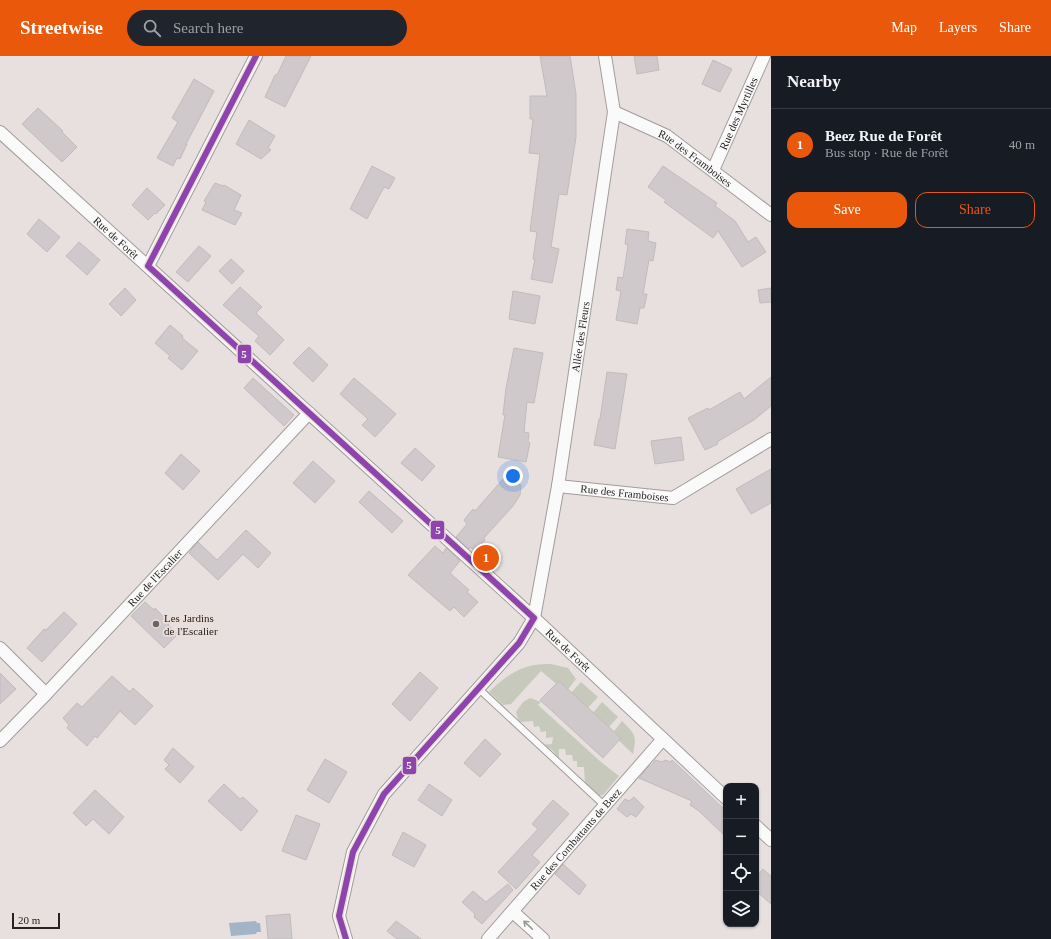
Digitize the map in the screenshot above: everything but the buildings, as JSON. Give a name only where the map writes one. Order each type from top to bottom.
[{"type":"street","points":[[148,266],[256,56]]},
{"type":"street","name":"Allée des Fleurs","points":[[346,939],[339,916],[353,852],[384,794],[520,643],[534,618],[558,486],[614,112],[604,56]]},
{"type":"street","name":"Rue des Myrtilles","points":[[713,170],[764,56]]},
{"type":"street","name":"Rue des Framboises","points":[[614,112],[667,136],[771,215]]},
{"type":"street","name":"Rue de Forêt","points":[[0,132],[534,618],[723,795]]},
{"type":"street","name":"Rue de l'Escalier","points":[[0,741],[310,413]]},
{"type":"street","name":"Rue des Framboises","points":[[558,486],[673,498],[771,439]]},
{"type":"street","points":[[0,648],[46,694]]},
{"type":"street","name":"Rue des Combattants de Beez","points":[[488,939],[663,739]]},
{"type":"street","points":[[759,829],[771,840]]},
{"type":"street","points":[[513,912],[543,939]]},
{"type":"lane","points":[[479,688],[605,806]]},
{"type":"shaded area","points":[[551,664],[568,668],[576,679],[566,692],[541,671],[511,704],[503,705],[489,692],[504,679],[522,668]]},
{"type":"shaded area","points":[[581,682],[598,697],[586,710],[569,695]]},
{"type":"shaded area","points":[[530,698],[541,702],[538,705],[601,762],[619,776],[603,795],[597,796],[585,785],[584,767],[577,767],[577,761],[573,761],[572,755],[566,755],[565,749],[559,749],[559,762],[552,750],[540,745],[552,744],[553,737],[546,738],[546,731],[541,732],[539,726],[534,727],[533,721],[519,722],[516,712],[523,702]]},
{"type":"shaded area","points":[[602,702],[618,717],[607,729],[591,715]]},
{"type":"shaded area","points":[[622,721],[630,729],[635,738],[633,754],[612,734]]},
{"type":"water","points":[[256,921],[257,923],[260,923],[261,932],[257,932],[256,934],[231,936],[229,923]]},
{"type":"transit line","name":"5","points":[[148,266],[256,56]]},
{"type":"transit line","name":"5","points":[[148,266],[534,618]]},
{"type":"transit line","name":"5","points":[[346,939],[339,916],[353,852],[384,794],[519,643],[534,618]]},
{"type":"place","name":"Beez Rue de Forêt","points":[[486,558]]},
{"type":"place","name":"Les Jardins de l'Escalier","points":[[156,624]]}]
